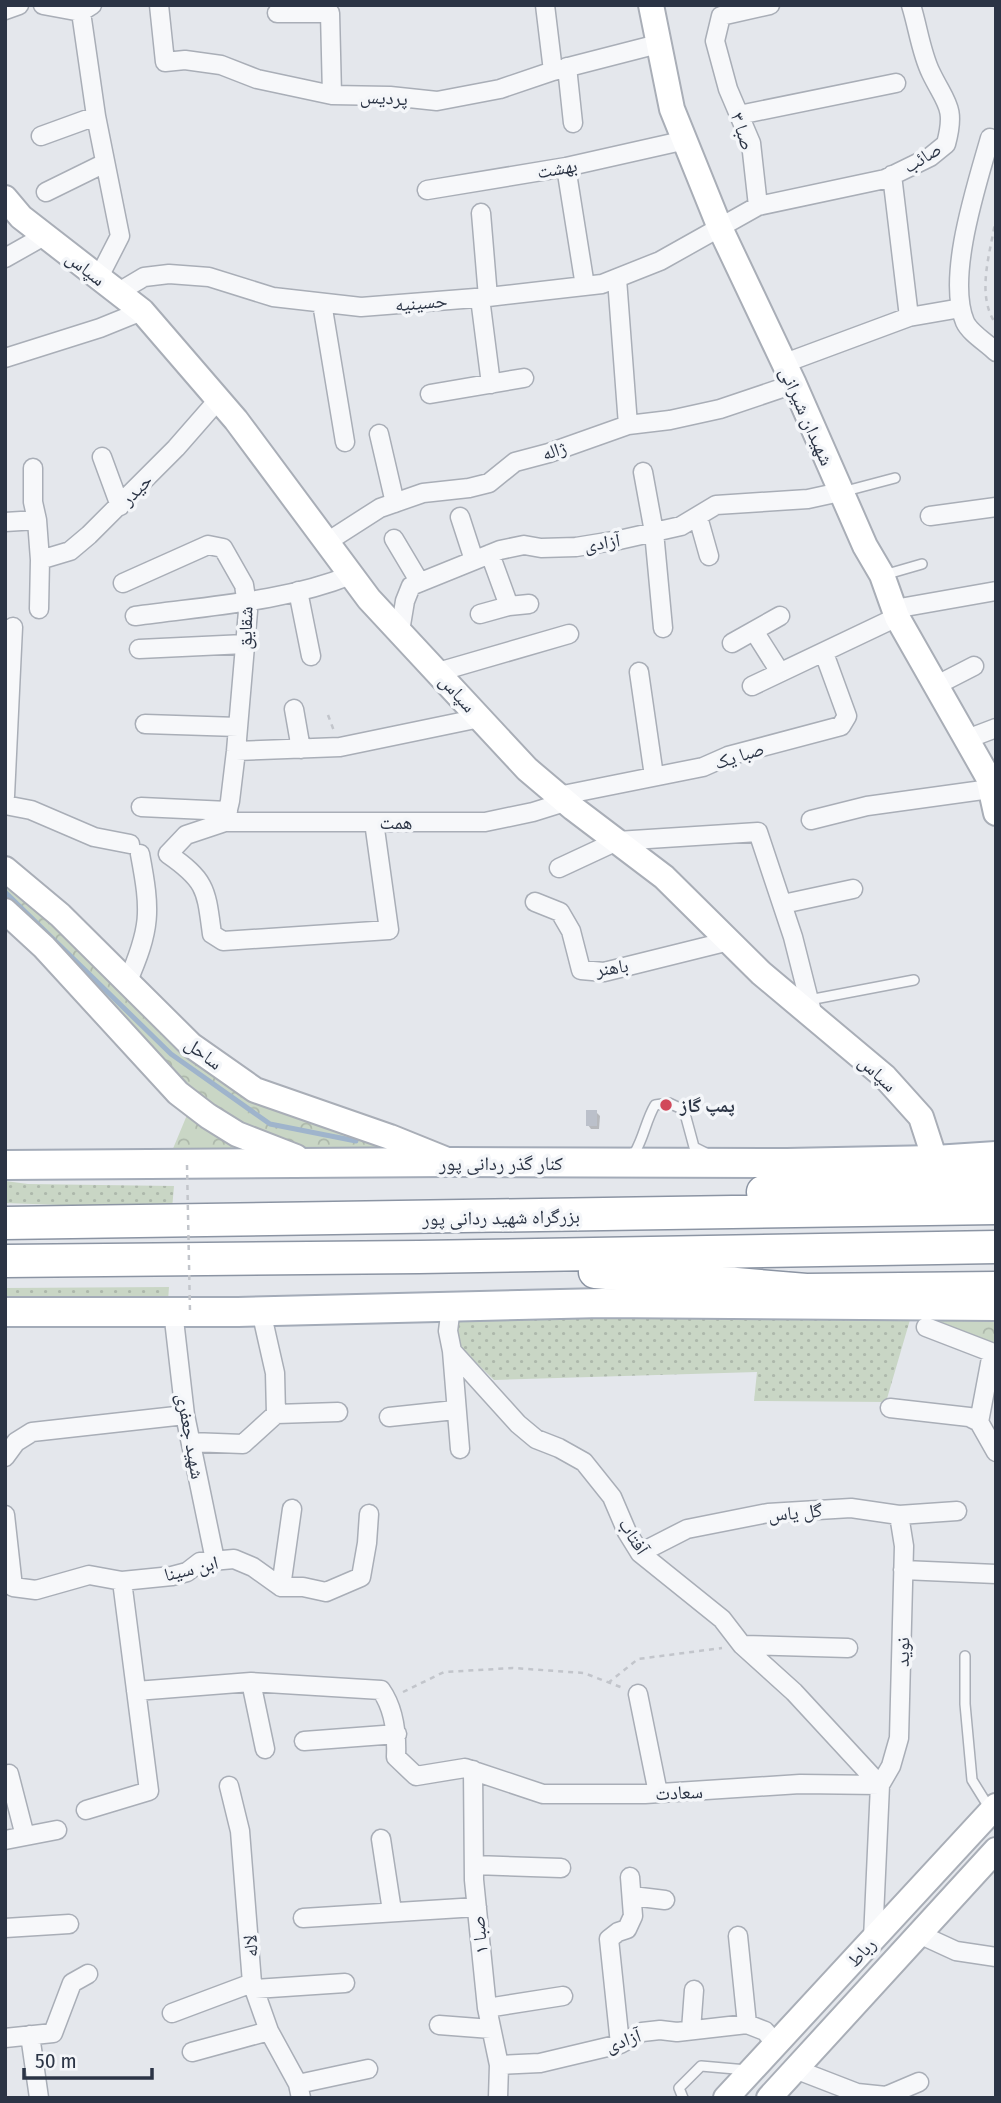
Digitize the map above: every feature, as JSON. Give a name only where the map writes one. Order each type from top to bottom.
[{"type":"highway","points":[[424,1218],[789,1191],[996,1179]]},
{"type":"highway","name":"بزرگراه شهید ردانی پور","points":[[5,1223],[996,1208]]},
{"type":"highway","name":"بزرگراه شهید ردانی پور","points":[[5,1261],[996,1247]]},
{"type":"highway","points":[[419,1257],[806,1290],[996,1288]]},
{"type":"main road","name":"کنار گذر ردانی پور","points":[[5,1166],[451,1162],[744,1163],[934,1160],[996,1156]]},
{"type":"main road","points":[[5,1312],[261,1311],[602,1303],[996,1306]]},
{"type":"street","points":[[5,10],[19,5]]},
{"type":"street","points":[[43,5],[86,8],[96,116],[120,236],[108,285]]},
{"type":"street","name":"پردیس","points":[[159,5],[165,62],[186,60],[221,65],[257,79],[332,95],[437,100],[500,89],[560,69],[658,44]]},
{"type":"street","points":[[545,5],[573,123]]},
{"type":"street","name":"شهیدان شیرانی","points":[[651,5],[672,109],[720,228],[790,374],[865,546],[882,575],[896,613],[988,777],[993,801]]},
{"type":"street","name":"صبا ۳","points":[[758,206],[751,143],[728,89],[715,41],[721,16],[770,5]]},
{"type":"street","name":"صائب","points":[[758,206],[885,179],[930,157],[946,144],[951,117],[944,94],[931,73],[911,5]]},
{"type":"street","points":[[277,13],[330,13],[332,95]]},
{"type":"street","points":[[739,115],[896,83]]},
{"type":"street","points":[[41,136],[96,116]]},
{"type":"street","points":[[990,138],[970,208],[960,275],[961,308],[966,325],[996,352]]},
{"type":"street","name":"بهشت","points":[[427,190],[566,167],[686,140]]},
{"type":"street","points":[[46,192],[105,163]]},
{"type":"street","points":[[566,167],[585,286]]},
{"type":"street","points":[[892,175],[909,317]]},
{"type":"street","name":"سپاس","points":[[5,198],[21,217],[44,236],[142,311],[236,420],[369,599],[527,769],[664,877],[761,973],[811,1008],[885,1077],[921,1117],[934,1160]]},
{"type":"street","points":[[720,228],[758,206]]},
{"type":"street","points":[[481,213],[491,384]]},
{"type":"street","name":"حسینیه","points":[[108,285],[169,274],[209,277],[273,297],[361,307],[484,297],[585,286],[617,279],[660,261],[720,228]]},
{"type":"street","points":[[5,258],[44,236]]},
{"type":"street","points":[[617,279],[628,425]]},
{"type":"street","points":[[323,303],[345,442]]},
{"type":"street","name":"ژاله","points":[[327,542],[380,508],[423,493],[489,483],[515,462],[628,425],[670,420],[720,409],[909,317],[961,308]]},
{"type":"street","points":[[5,358],[100,328],[142,311]]},
{"type":"street","points":[[430,394],[524,378]]},
{"type":"street","name":"حیدر","points":[[40,560],[70,551],[120,506],[218,400]]},
{"type":"street","points":[[379,434],[395,503]]},
{"type":"street","points":[[102,457],[120,506]]},
{"type":"street","points":[[33,468],[33,502],[40,560],[39,609]]},
{"type":"street","points":[[643,472],[654,532],[663,628]]},
{"type":"street","name":"آزادی","points":[[419,581],[482,557],[524,545],[541,548],[576,547],[681,526],[716,505],[808,499],[841,492]]},
{"type":"street","points":[[930,516],[996,507]]},
{"type":"street","points":[[460,517],[509,606]]},
{"type":"street","points":[[698,517],[709,556]]},
{"type":"street","points":[[5,522],[37,520]]},
{"type":"street","points":[[394,539],[419,581],[411,586],[405,601],[400,631]]},
{"type":"street","name":"شقایق","points":[[123,583],[208,545],[223,548],[244,585],[248,611],[236,751],[226,816]]},
{"type":"street","points":[[135,616],[246,601],[326,585],[351,575]]},
{"type":"street","points":[[298,591],[311,656]]},
{"type":"street","points":[[752,686],[824,653],[896,613],[996,591]]},
{"type":"street","points":[[480,614],[529,604]]},
{"type":"street","points":[[732,643],[780,616]]},
{"type":"street","points":[[5,796],[13,628]]},
{"type":"street","points":[[754,631],[780,672]]},
{"type":"street","points":[[439,672],[569,634]]},
{"type":"street","points":[[139,649],[245,644]]},
{"type":"street","name":"صبا یک","points":[[562,799],[703,767],[728,756],[841,726],[847,716],[824,653]]},
{"type":"street","points":[[937,685],[974,667]]},
{"type":"street","points":[[639,672],[654,776]]},
{"type":"street","points":[[294,709],[301,749]]},
{"type":"street","points":[[236,751],[340,747],[480,718]]},
{"type":"street","points":[[145,724],[238,727]]},
{"type":"street","points":[[967,739],[996,728]]},
{"type":"street","name":"همت","points":[[141,807],[226,816],[374,822],[485,822],[533,812],[562,799]]},
{"type":"street","points":[[811,820],[867,806],[993,801]]},
{"type":"street","points":[[5,805],[31,810],[94,837],[135,849],[148,898],[148,921],[142,949],[127,983]]},
{"type":"street","points":[[226,816],[186,835],[168,854],[190,870],[207,894],[212,934],[223,941],[389,930],[374,822]]},
{"type":"street","points":[[559,868],[617,841],[758,832],[783,904],[811,1008]]},
{"type":"street","name":"ساحل","points":[[5,869],[60,915],[191,1045],[255,1090],[390,1137],[451,1162]]},
{"type":"street","points":[[783,904],[853,889]]},
{"type":"street","name":"باهنر","points":[[535,902],[560,912],[571,931],[580,970],[604,972],[729,941]]},
{"type":"street","points":[[5,911],[44,947],[178,1093],[237,1134],[296,1157],[303,1164]]},
{"type":"street","points":[[451,1307],[448,1331],[460,1449]]},
{"type":"street","points":[[261,1311],[275,1373],[276,1414]]},
{"type":"street","name":"شهید جعفری","points":[[182,1312],[185,1415],[215,1560]]},
{"type":"street","points":[[926,1327],[994,1354],[979,1422]]},
{"type":"street","name":"آفتاب","points":[[452,1351],[518,1424],[536,1439],[584,1462],[612,1497],[627,1532],[640,1553],[722,1619],[742,1645],[794,1692],[880,1785]]},
{"type":"street","points":[[890,1408],[969,1417],[979,1422],[996,1452]]},
{"type":"street","points":[[389,1417],[455,1410]]},
{"type":"street","points":[[191,1442],[243,1444],[276,1414],[338,1412]]},
{"type":"street","points":[[5,1457],[16,1442],[32,1432],[185,1415]]},
{"type":"street","name":"گل یاس","points":[[640,1553],[687,1529],[768,1513],[851,1508],[899,1515],[957,1511]]},
{"type":"street","points":[[292,1509],[281,1587],[303,1587],[326,1592],[361,1577],[369,1514]]},
{"type":"street","name":"ابن سینا","points":[[5,1515],[13,1587],[36,1590],[89,1575],[122,1580],[172,1576],[187,1572],[200,1562],[234,1559],[253,1567],[281,1587]]},
{"type":"street","name":"نوید","points":[[880,1785],[891,1766],[899,1738],[904,1546],[899,1515]]},
{"type":"street","points":[[903,1570],[996,1574]]},
{"type":"street","points":[[86,1810],[149,1791],[122,1580]]},
{"type":"street","points":[[742,1645],[848,1648]]},
{"type":"street","points":[[136,1690],[251,1682],[381,1690],[387,1699]]},
{"type":"street","points":[[251,1682],[265,1749]]},
{"type":"street","points":[[638,1694],[657,1793]]},
{"type":"street","name":"سعادت","points":[[387,1699],[397,1734],[396,1757],[416,1776],[465,1768],[543,1794],[657,1793],[800,1784],[880,1785]]},
{"type":"street","points":[[304,1741],[397,1734]]},
{"type":"street","name":"صبا ۱","points":[[473,1770],[477,1907],[487,2008],[499,2065],[498,2098]]},
{"type":"street","points":[[9,1774],[25,1836]]},
{"type":"street","points":[[873,1938],[880,1785]]},
{"type":"street","name":"لاله","points":[[229,1786],[240,1831],[253,1986],[269,2031],[299,2091]]},
{"type":"street","name":"رباط","points":[[726,2098],[994,1808]]},
{"type":"street","points":[[5,1840],[57,1830]]},
{"type":"street","points":[[381,1839],[392,1911]]},
{"type":"street","name":"رباط","points":[[769,2098],[788,2082],[996,1850]]},
{"type":"street","points":[[474,1865],[561,1868]]},
{"type":"street","points":[[620,2044],[609,1939],[627,1929],[633,1916],[630,1877]]},
{"type":"street","points":[[632,1896],[665,1900]]},
{"type":"street","points":[[303,1918],[477,1907]]},
{"type":"street","points":[[5,1928],[69,1924]]},
{"type":"street","points":[[919,1934],[956,1951],[996,1957]]},
{"type":"street","points":[[738,1936],[747,2024],[765,2031],[776,2044]]},
{"type":"street","points":[[5,2038],[53,2033],[72,1983],[88,1974]]},
{"type":"street","points":[[172,2013],[253,1986],[345,1983]]},
{"type":"street","points":[[691,2030],[694,1990]]},
{"type":"street","points":[[487,2008],[562,1996]]},
{"type":"street","name":"آزادی","points":[[499,2065],[540,2063],[620,2044],[642,2032],[677,2032],[747,2024]]},
{"type":"street","points":[[439,2025],[491,2029]]},
{"type":"street","points":[[192,2052],[269,2031]]},
{"type":"street","points":[[30,2035],[39,2098]]},
{"type":"street","points":[[299,2091],[368,2069]]},
{"type":"street","points":[[788,2082],[832,2091],[886,2096],[919,2082]]},
{"type":"lane","points":[[841,492],[895,478]]},
{"type":"lane","points":[[882,575],[922,564]]},
{"type":"lane","points":[[811,1008],[914,981]]},
{"type":"lane","points":[[604,1163],[635,1152],[643,1138],[647,1118],[655,1105],[669,1103],[684,1110],[694,1147],[712,1156],[744,1163]]},
{"type":"lane","points":[[965,1656],[965,1703],[972,1780],[994,1808]]},
{"type":"lane","points":[[683,2098],[679,2088],[701,2066],[752,2070]]},
{"type":"path","points":[[996,218],[985,293],[987,311],[996,324]]},
{"type":"path","points":[[182,1312],[187,1164]]},
{"type":"path","points":[[608,1683],[638,1659],[742,1645]]},
{"type":"path","points":[[387,1699],[444,1672],[513,1668],[584,1673],[638,1694]]},
{"type":"green space","points":[[5,873],[184,1046],[391,1144],[385,1152],[344,1152],[287,1145],[240,1130],[188,1095],[5,905]]},
{"type":"green space","points":[[187,1115],[274,1157],[172,1151]]},
{"type":"green space","points":[[5,1181],[28,1184],[174,1186],[172,1209],[5,1203]]},
{"type":"green space","points":[[169,1287],[168,1301],[5,1300],[5,1288]]},
{"type":"green space","points":[[912,1313],[886,1402],[754,1401],[757,1372],[494,1380],[459,1346],[455,1326],[465,1316]]},
{"type":"green space","points":[[920,1313],[996,1314],[996,1344],[947,1328]]},
{"type":"building","points":[[586,1110],[597,1110],[597,1126],[586,1126]]},
{"type":"waterway","points":[[5,892],[171,1054],[270,1124],[356,1141]]},
{"type":"place","name":"پمپ گاز","points":[[666,1105]]}]
